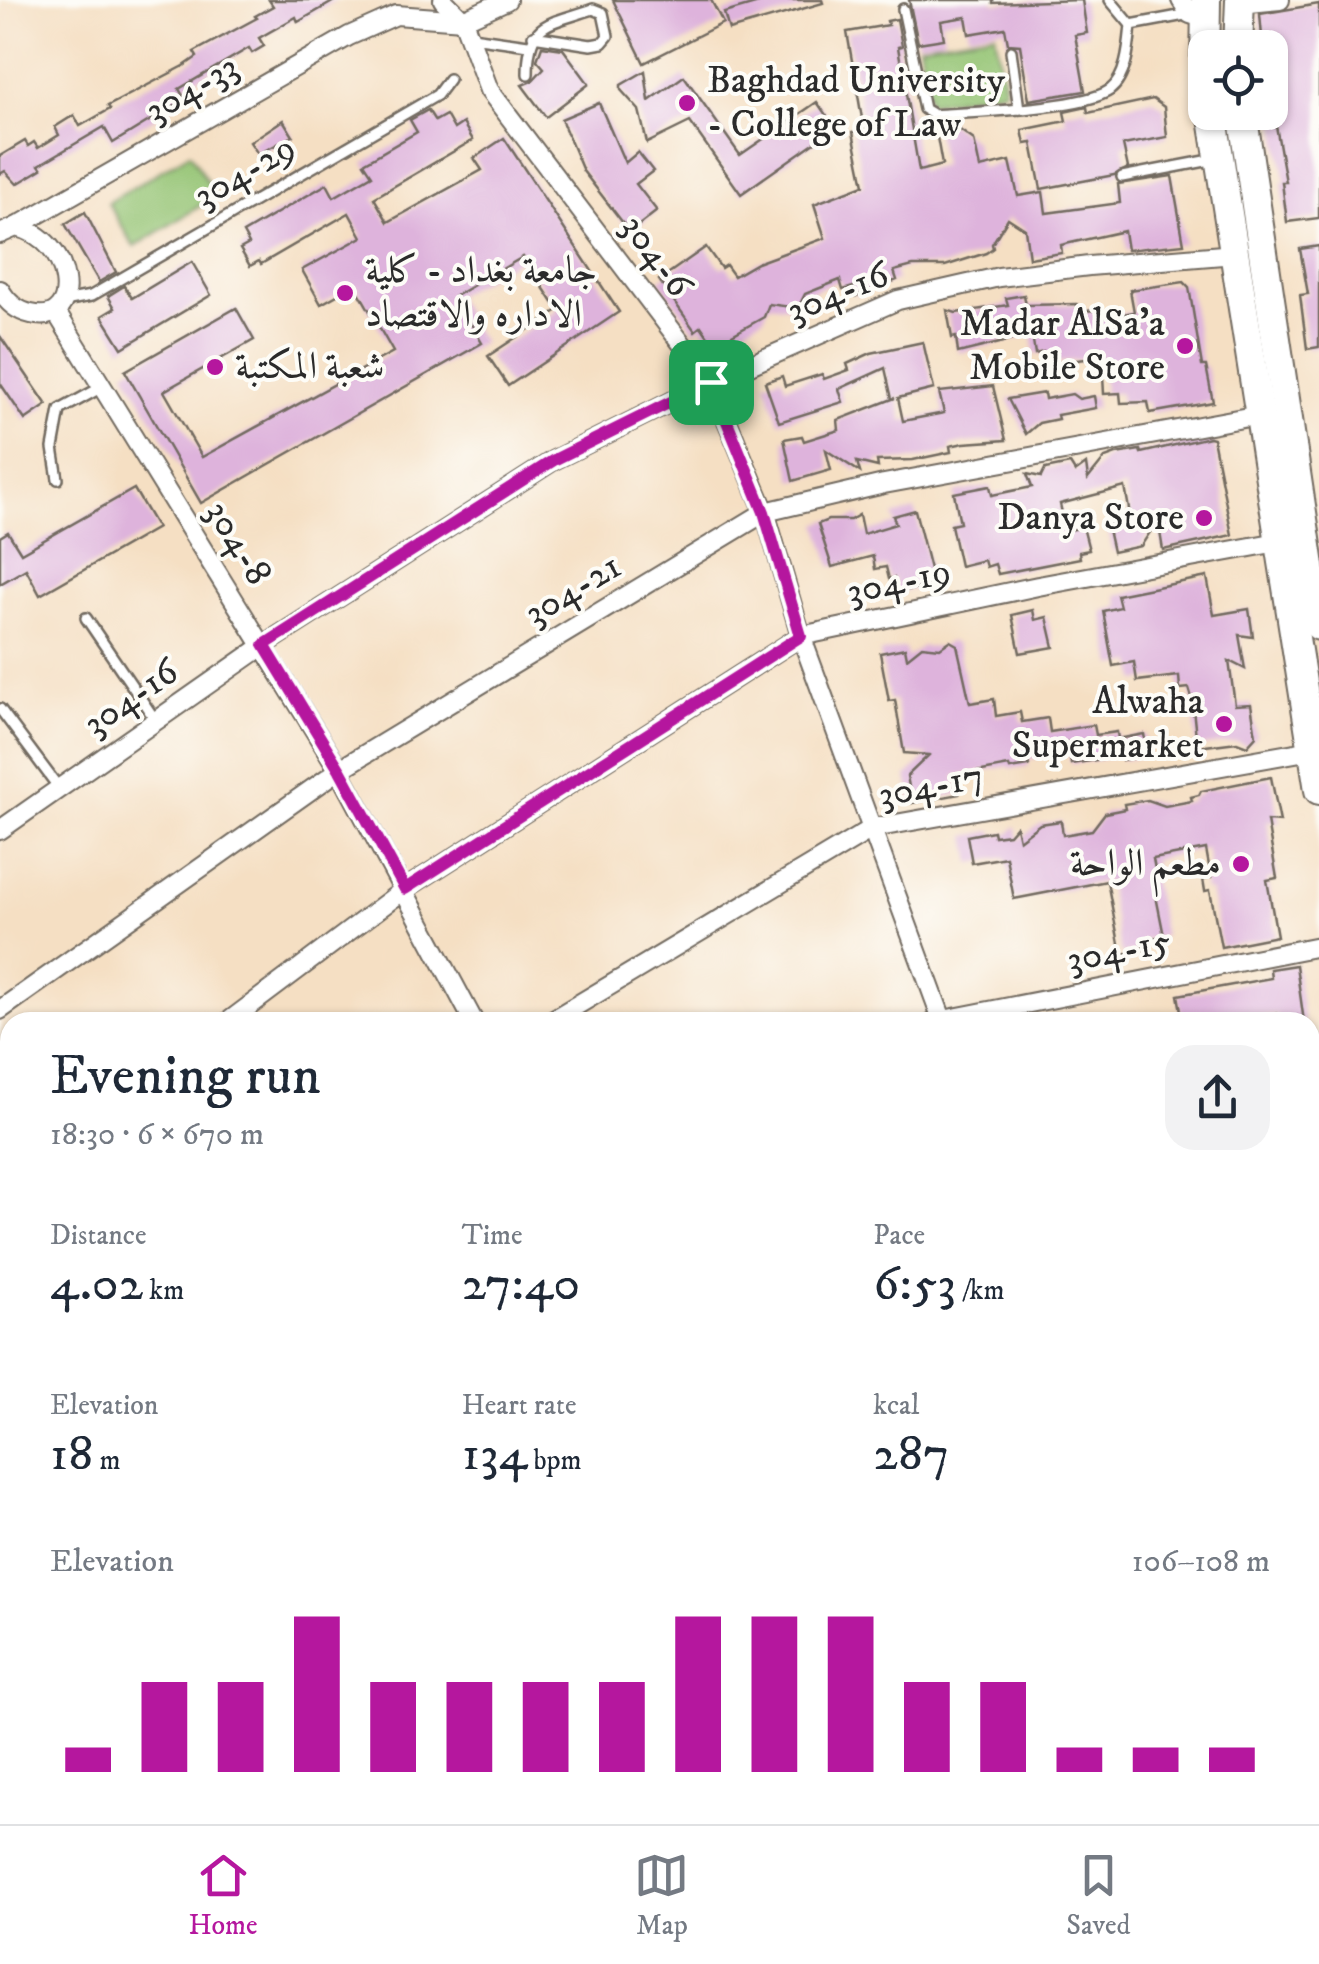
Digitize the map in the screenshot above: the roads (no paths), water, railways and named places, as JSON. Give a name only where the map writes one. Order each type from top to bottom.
[{"type":"main road","points":[[1238,30],[1239,2]]},
{"type":"main road","points":[[1215,130],[1319,790]]},
{"type":"main road","points":[[1245,130],[1313,545],[1319,626]]},
{"type":"street","name":"304-6","points":[[443,0],[466,29],[489,90],[711,382],[764,512],[801,636],[936,1012]]},
{"type":"street","points":[[466,29],[507,0]]},
{"type":"street","points":[[1239,2],[1280,0]]},
{"type":"street","name":"304-33","points":[[5,228],[349,36],[396,14],[466,29]]},
{"type":"street","name":"304-8","points":[[5,228],[46,240],[59,256],[65,278],[60,306],[102,387],[340,770],[469,1012]]},
{"type":"street","name":"304-16","points":[[0,830],[264,645],[554,460],[711,382],[898,300],[999,278],[1235,254]]},
{"type":"street","points":[[3,301],[34,315],[60,306]]},
{"type":"street","name":"304-21","points":[[0,1010],[340,770],[764,512],[884,484],[1259,416]]},
{"type":"street","name":"304-19","points":[[241,1012],[405,889],[801,636],[1038,586],[1278,542]]},
{"type":"street","name":"304-17","points":[[567,1012],[872,828],[1312,750]]},
{"type":"street","name":"304-15","points":[[985,1012],[1319,946]]},
{"type":"lane","points":[[903,8],[924,109],[929,114],[1020,109],[1090,98],[1112,88],[1125,61],[1131,25],[1110,0]]},
{"type":"lane","points":[[1131,25],[1196,8]]},
{"type":"lane","points":[[466,29],[530,40],[590,45],[602,43],[608,36],[603,13],[594,9],[548,25],[530,40],[528,74]]},
{"type":"lane","points":[[1011,51],[1020,109]]},
{"type":"lane","name":"304-29","points":[[60,306],[92,296],[437,95],[449,79]]},
{"type":"lane","points":[[1122,178],[1219,159]]},
{"type":"lane","points":[[58,479],[54,448],[60,410],[102,387]]},
{"type":"lane","points":[[86,618],[156,720]]},
{"type":"lane","points":[[0,709],[59,788]]},
{"type":"place","name":"Baghdad University - College of Law","points":[[687,103]]},
{"type":"place","name":"جامعة بغداد - كلية الاداره والاقتصاد","points":[[345,293]]},
{"type":"place","name":"Madar AlSa'a Mobile Store","points":[[1185,346]]},
{"type":"place","name":"شعبة المكتبة","points":[[215,367]]},
{"type":"place","name":"Danya Store","points":[[1204,518]]},
{"type":"place","name":"Alwaha Supermarket","points":[[1224,724]]},
{"type":"place","name":"مطعم الواحة","points":[[1241,864]]}]
